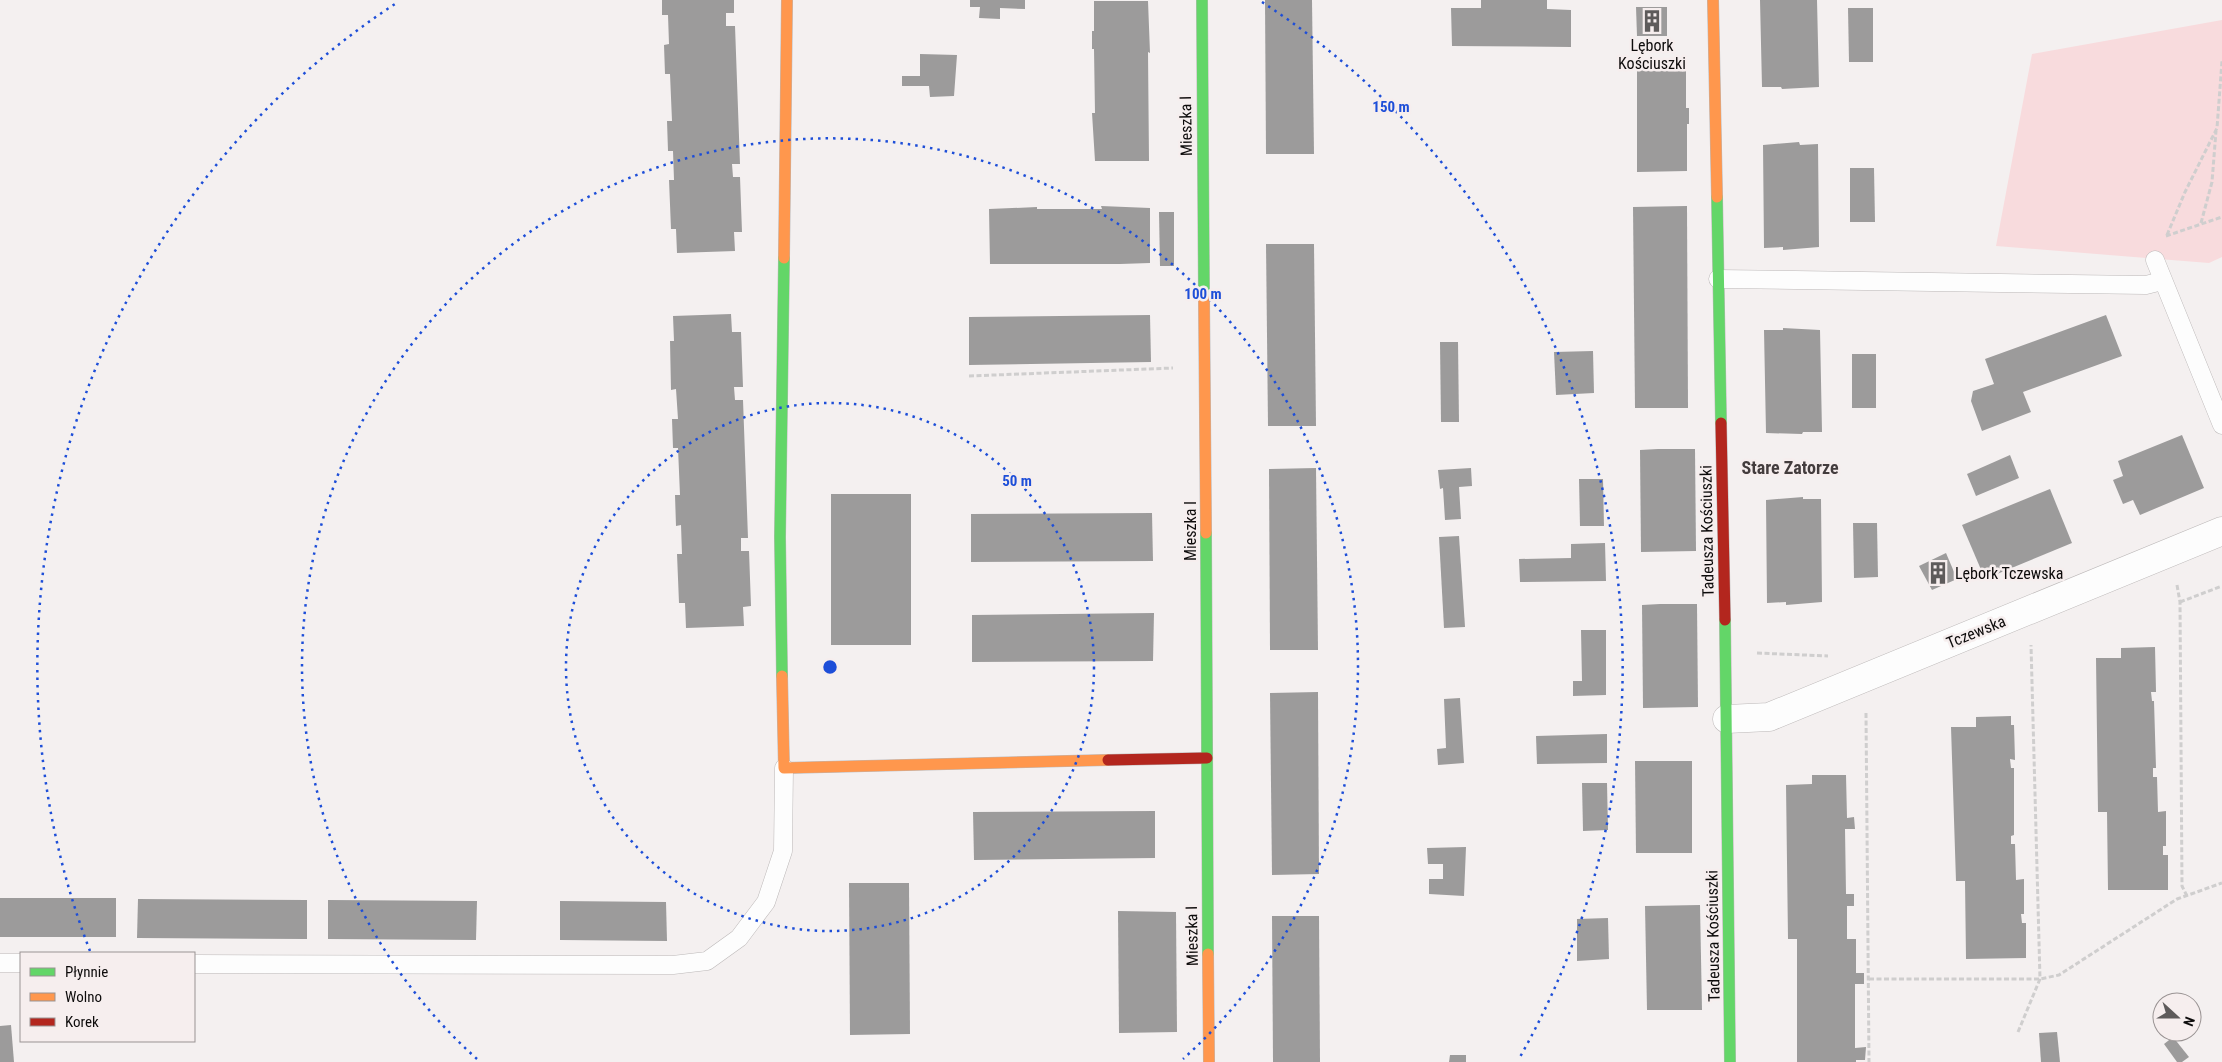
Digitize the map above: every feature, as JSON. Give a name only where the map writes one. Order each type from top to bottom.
[{"type":"street","points":[[786,0],[780,536],[784,768],[1207,758]]},
{"type":"street","name":"Mieszka I","points":[[1202,0],[1209,1062]]},
{"type":"street","name":"Tadeusza Kościuszki","points":[[1713,0],[1730,1062]]},
{"type":"street","name":"Tczewska","points":[[1726,719],[1769,717],[2222,531]]},
{"type":"lane","points":[[2154,260],[2222,426]]},
{"type":"lane","points":[[1718,279],[2146,285],[2162,281]]},
{"type":"lane","points":[[195,964],[673,965],[707,961],[739,938],[766,902],[783,851],[784,768]]},
{"type":"lane","points":[[0,963],[20,964]]},
{"type":"path","points":[[2202,224],[2212,182],[2222,60]]},
{"type":"path","points":[[2154,260],[2156,250],[2167,235],[2185,192],[2217,128]]},
{"type":"path","points":[[2167,235],[2222,217]]},
{"type":"path","points":[[968,376],[1178,368]]},
{"type":"path","points":[[2173,551],[2180,602],[2182,886],[2187,896]]},
{"type":"path","points":[[2180,602],[2222,586]]},
{"type":"path","points":[[2018,1032],[2040,979],[2032,648],[2020,614]]},
{"type":"path","points":[[1866,677],[1869,1062]]},
{"type":"path","points":[[1869,979],[2040,979],[2059,974],[2177,899],[2222,883]]},
{"type":"shaded area","points":[[2222,20],[2222,257],[2209,263],[1996,246],[2032,54]]},
{"type":"building","points":[[662,0],[734,0],[734,13],[726,13],[726,26],[735,26],[740,164],[732,164],[733,177],[740,177],[742,232],[734,232],[735,251],[677,253],[676,229],[671,229],[669,180],[674,180],[673,151],[668,151],[667,121],[672,121],[670,74],[665,74],[664,45],[669,44],[668,15],[662,15]]},
{"type":"building","points":[[970,0],[1025,0],[1025,9],[1000,8],[1000,19],[979,18],[980,7],[970,7]]},
{"type":"building","points":[[1265,0],[1312,0],[1314,154],[1266,154]]},
{"type":"building","points":[[1481,0],[1547,0],[1547,9],[1571,10],[1571,47],[1452,46],[1451,8],[1481,8]]},
{"type":"building","points":[[1760,0],[1817,0],[1819,87],[1782,89],[1781,87],[1762,87]]},
{"type":"building","points":[[1094,1],[1148,1],[1150,53],[1148,52],[1149,161],[1095,161],[1092,113],[1095,113],[1094,49],[1092,49]]},
{"type":"building","name":"Lębork Kościuszki","points":[[1636,7],[1667,7],[1667,36],[1637,36]]},
{"type":"building","points":[[1848,8],[1873,8],[1873,62],[1849,62]]},
{"type":"building","points":[[920,54],[957,55],[954,96],[930,97],[929,86],[902,86],[902,76],[920,76]]},
{"type":"building","points":[[1637,61],[1686,61],[1686,108],[1689,108],[1687,171],[1637,172]]},
{"type":"building","points":[[1799,142],[1800,145],[1818,144],[1819,247],[1783,250],[1783,247],[1764,248],[1763,145]]},
{"type":"building","points":[[1850,168],[1874,168],[1875,222],[1850,222]]},
{"type":"building","points":[[1101,206],[1150,208],[1150,263],[990,264],[989,209],[1037,207],[1037,209],[1102,209]]},
{"type":"building","points":[[1687,206],[1688,408],[1635,408],[1633,207]]},
{"type":"building","points":[[1159,212],[1174,212],[1174,266],[1160,266]]},
{"type":"building","points":[[1266,244],[1314,244],[1316,426],[1268,426]]},
{"type":"building","points":[[731,314],[732,332],[741,332],[743,387],[734,387],[735,400],[743,400],[748,538],[741,538],[741,551],[749,551],[751,606],[743,607],[744,626],[686,628],[685,603],[679,603],[677,554],[682,554],[681,525],[676,526],[675,495],[680,495],[678,448],[673,448],[672,419],[678,419],[676,389],[671,390],[670,341],[674,341],[673,316]]},
{"type":"building","points":[[1150,315],[1151,362],[969,365],[969,317]]},
{"type":"building","points":[[2106,315],[2122,356],[2023,392],[2031,412],[1982,431],[1971,401],[1973,391],[1994,384],[1985,359]]},
{"type":"building","points":[[1783,328],[1820,330],[1822,432],[1803,432],[1802,434],[1766,433],[1764,330],[1783,330]]},
{"type":"building","points":[[1440,342],[1458,342],[1459,422],[1441,422]]},
{"type":"building","points":[[1593,351],[1594,393],[1556,395],[1554,352]]},
{"type":"building","points":[[1852,354],[1876,354],[1876,408],[1852,408]]},
{"type":"building","points":[[2182,435],[2204,488],[2140,515],[2133,500],[2123,504],[2113,480],[2123,476],[2118,461]]},
{"type":"building","points":[[1695,449],[1696,551],[1641,552],[1640,450]]},
{"type":"building","points":[[2010,455],[2019,478],[1976,496],[1967,474]]},
{"type":"building","points":[[1316,468],[1318,650],[1270,650],[1269,469]]},
{"type":"building","points":[[1471,468],[1472,486],[1459,487],[1461,519],[1445,520],[1443,488],[1440,489],[1438,470]]},
{"type":"building","points":[[1579,479],[1603,479],[1604,526],[1580,526]]},
{"type":"building","points":[[2050,489],[2072,543],[1985,579],[1962,525]]},
{"type":"building","points":[[831,494],[911,494],[911,645],[831,645]]},
{"type":"building","points":[[1803,497],[1803,499],[1821,499],[1822,602],[1786,605],[1786,602],[1767,603],[1766,500]]},
{"type":"building","points":[[1152,513],[1153,561],[971,562],[971,514]]},
{"type":"building","points":[[1853,523],[1877,523],[1878,577],[1854,578]]},
{"type":"building","points":[[1459,536],[1465,627],[1444,628],[1439,537]]},
{"type":"building","points":[[1605,543],[1606,581],[1520,582],[1519,559],[1571,558],[1571,544]]},
{"type":"building","name":"Lębork Tczewska","points":[[1946,553],[1957,579],[1932,590],[1919,566]]},
{"type":"building","points":[[1697,604],[1698,707],[1643,708],[1642,605]]},
{"type":"building","points":[[1154,613],[1153,661],[972,662],[972,615]]},
{"type":"building","points":[[1581,630],[1606,630],[1606,695],[1573,696],[1573,681],[1582,681]]},
{"type":"building","points":[[2155,647],[2156,692],[2151,692],[2152,701],[2154,701],[2156,768],[2153,768],[2153,777],[2157,777],[2158,812],[2166,811],[2166,846],[2163,846],[2163,855],[2168,855],[2168,890],[2108,890],[2107,812],[2098,812],[2096,658],[2121,658],[2121,648]]},
{"type":"building","points":[[1318,692],[1319,874],[1272,875],[1270,693]]},
{"type":"building","points":[[1460,698],[1464,763],[1438,765],[1437,749],[1446,748],[1444,699]]},
{"type":"building","points":[[2011,716],[2011,725],[2014,725],[2015,760],[2010,759],[2011,768],[2014,768],[2014,835],[2011,836],[2011,844],[2015,844],[2016,880],[2024,879],[2024,914],[2021,914],[2022,923],[2026,923],[2026,958],[1966,959],[1965,881],[1956,881],[1951,727],[1976,727],[1976,717]]},
{"type":"building","points":[[1607,734],[1607,763],[1537,764],[1536,736]]},
{"type":"building","points":[[1635,761],[1692,761],[1692,853],[1636,853]]},
{"type":"building","points":[[1812,775],[1846,775],[1847,818],[1854,817],[1855,829],[1845,829],[1846,894],[1854,894],[1854,906],[1847,906],[1847,939],[1856,939],[1856,973],[1864,973],[1864,984],[1855,984],[1855,1048],[1866,1047],[1865,1060],[1856,1060],[1856,1062],[1797,1062],[1797,939],[1788,939],[1786,785],[1812,784]]},
{"type":"building","points":[[1582,783],[1607,783],[1608,830],[1583,831]]},
{"type":"building","points":[[1155,811],[1155,858],[974,860],[973,812]]},
{"type":"building","points":[[1466,847],[1464,896],[1429,894],[1429,879],[1443,879],[1443,864],[1428,864],[1427,848]]},
{"type":"building","points":[[849,883],[909,883],[910,1034],[850,1035]]},
{"type":"building","points":[[0,898],[116,898],[116,937],[0,937]]},
{"type":"building","points":[[138,899],[307,900],[307,939],[137,938]]},
{"type":"building","points":[[328,900],[477,901],[476,940],[328,939]]},
{"type":"building","points":[[560,901],[666,902],[667,941],[560,940]]},
{"type":"building","points":[[1700,905],[1702,1010],[1647,1010],[1645,906]]},
{"type":"building","points":[[1118,911],[1176,912],[1177,1032],[1119,1033]]},
{"type":"building","points":[[1272,916],[1319,916],[1320,1062],[1273,1062]]},
{"type":"building","points":[[1608,918],[1609,959],[1577,961],[1577,919]]},
{"type":"building","points":[[11,1025],[14,1062],[0,1062],[0,1026]]},
{"type":"building","points":[[2057,1032],[2060,1062],[2041,1062],[2039,1033]]},
{"type":"building","points":[[2167,1042],[2177,1042],[2189,1057],[2182,1062],[2177,1062],[2164,1044]]},
{"type":"building","points":[[1450,1055],[1466,1055],[1466,1062],[1449,1062]]},
{"type":"traffic: fast","points":[[1202,0],[1204,298]]},
{"type":"traffic: fast","points":[[1717,197],[1721,423]]},
{"type":"traffic: fast","points":[[782,676],[780,537],[784,258]]},
{"type":"traffic: fast","points":[[1206,533],[1208,954]]},
{"type":"traffic: fast","points":[[1725,620],[1730,1062]]},
{"type":"traffic: slow","points":[[784,258],[787,0]]},
{"type":"traffic: slow","points":[[1713,0],[1717,197]]},
{"type":"traffic: slow","points":[[1204,298],[1206,533]]},
{"type":"traffic: slow","points":[[782,676],[784,768],[1108,760]]},
{"type":"traffic: slow","points":[[1208,954],[1209,1062]]},
{"type":"traffic: jam","points":[[1721,423],[1725,620]]},
{"type":"traffic: jam","points":[[1108,760],[1207,758]]},
{"type":"place","name":"Lębork Kościuszki","points":[[1652,21]]},
{"type":"place","name":"Lębork Tczewska","points":[[1938,573]]},
{"type":"district","name":"Stare Zatorze","points":[[1790,467]]}]
